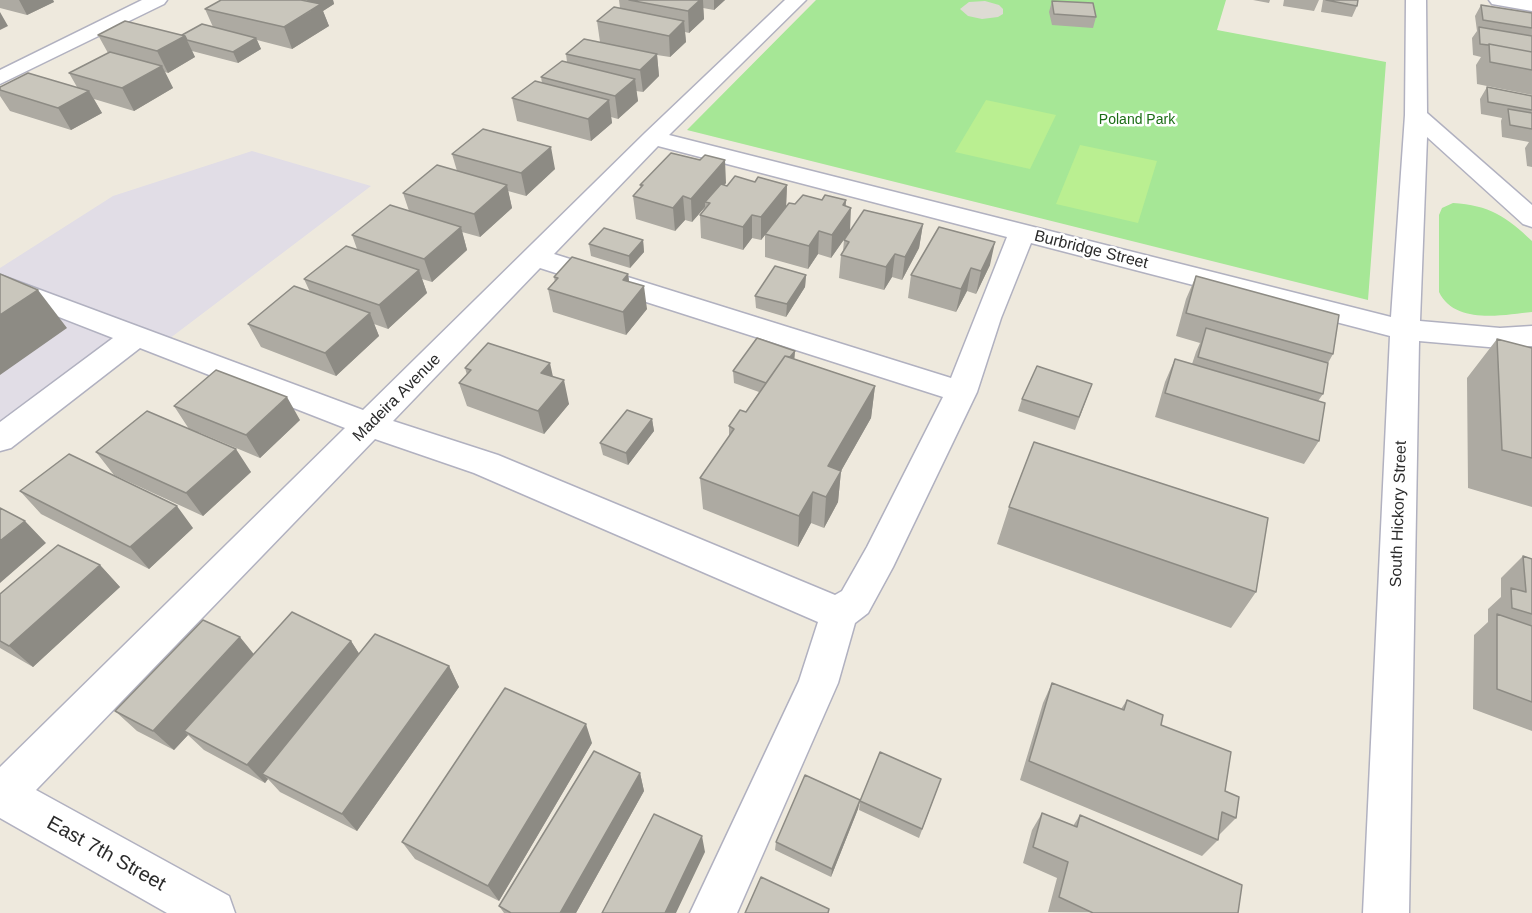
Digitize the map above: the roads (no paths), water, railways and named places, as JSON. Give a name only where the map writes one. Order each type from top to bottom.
[{"type":"street","points":[[0,78],[157,0]]},
{"type":"street","name":"Madeira Avenue","points":[[1,795],[537,258],[653,138],[795,0]]},
{"type":"street","name":"South Hickory Street","points":[[1386,913],[1405,330],[1416,115],[1416,0]]},
{"type":"street","points":[[1499,0],[1532,5]]},
{"type":"street","points":[[1416,115],[1532,219]]},
{"type":"street","name":"Burbridge Street","points":[[653,138],[1405,330],[1500,338],[1532,336]]},
{"type":"street","points":[[713,913],[818,683],[839,614],[855,602],[880,557],[961,392],[987,318],[1022,232]]},
{"type":"street","points":[[537,258],[961,392]]},
{"type":"street","points":[[0,284],[370,425],[486,464],[839,614]]},
{"type":"street","points":[[0,439],[136,336]]},
{"type":"street","name":"East 7th Street","points":[[1,795],[212,913]]},
{"type":"park label","name":"Poland Park","points":[[1137,120]]}]
